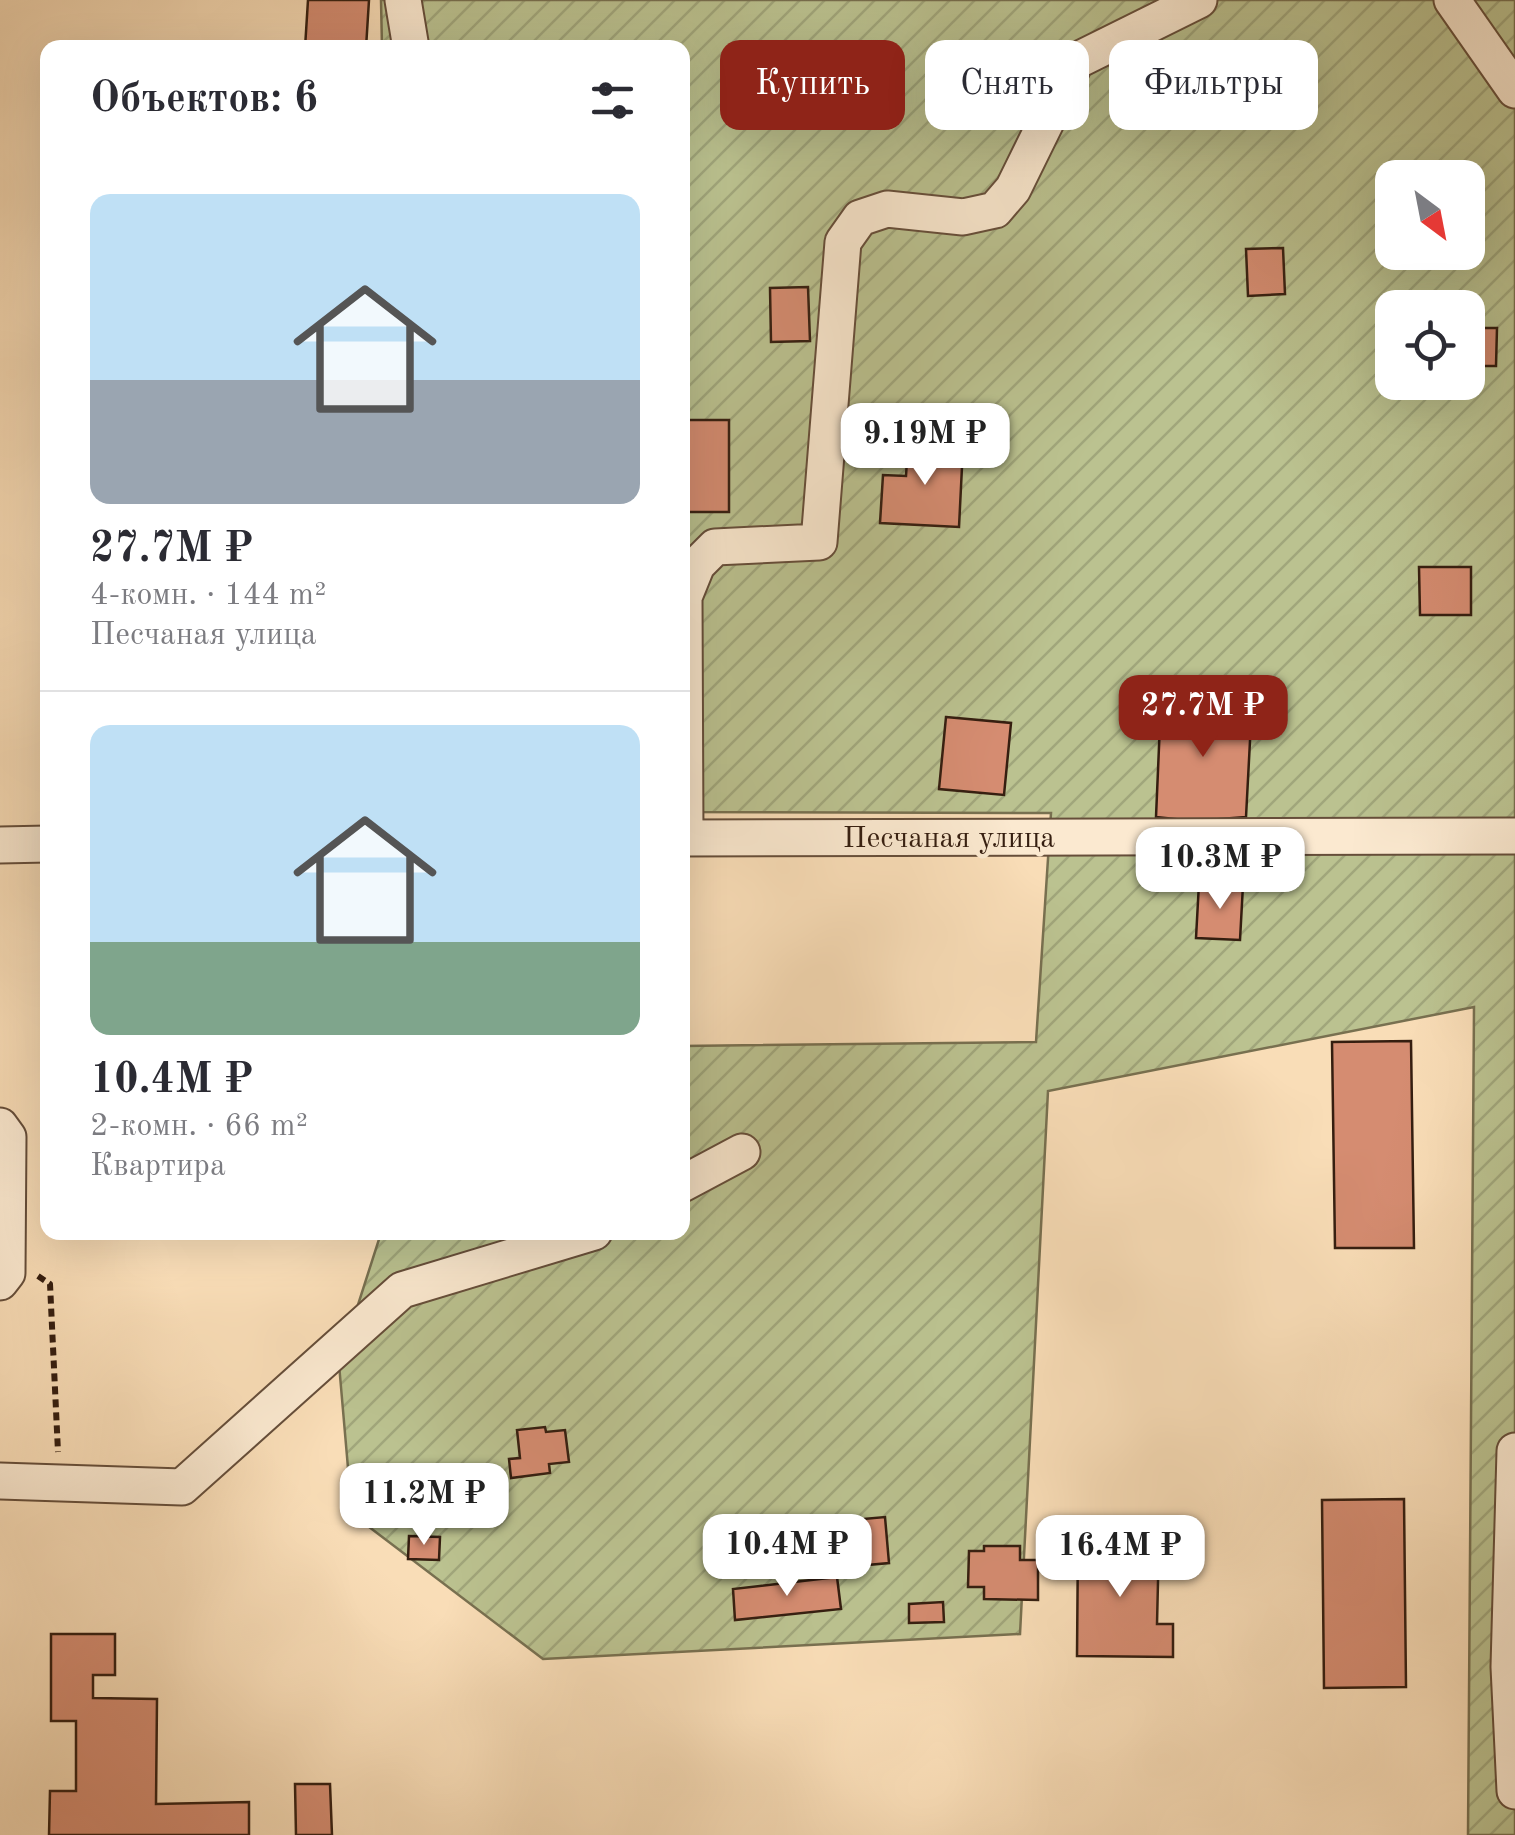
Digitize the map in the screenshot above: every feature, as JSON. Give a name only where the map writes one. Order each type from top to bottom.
[{"type":"street","points":[[403,0],[410,40]]},
{"type":"street","points":[[690,582],[697,565],[714,547],[819,542],[842,242],[860,218],[887,209],[963,217],[995,210],[1013,189],[1076,61],[1198,0]]},
{"type":"street","points":[[1452,0],[1515,90]]},
{"type":"street","name":"Песчаная улица","points":[[690,838],[1515,836]]},
{"type":"street","points":[[0,845],[40,844]]},
{"type":"street","points":[[0,1126],[8,1138],[7,1273],[16,1277]]},
{"type":"street","points":[[690,1180],[742,1152]]},
{"type":"street","points":[[0,1481],[182,1487],[402,1290],[568,1240]]},
{"type":"street","points":[[1515,1451],[1515,1791]]},
{"type":"path","points":[[16,1277],[50,1284],[60,1483]]},
{"type":"green space","points":[[381,0],[1515,0],[1515,1835],[1468,1835],[1474,1007],[1048,1091],[1020,1634],[543,1659],[352,1514],[339,1364],[379,1240],[690,1240],[690,1046],[1036,1042],[1051,813],[690,812],[690,40],[382,40]]},
{"type":"building","points":[[308,0],[369,0],[366,40],[306,40]]},
{"type":"building","points":[[1283,248],[1285,294],[1248,296],[1246,249]]},
{"type":"building","points":[[808,287],[810,341],[771,342],[770,288]]},
{"type":"building","points":[[1485,328],[1497,328],[1496,366],[1485,366]]},
{"type":"building","points":[[690,420],[729,420],[729,512],[690,512]]},
{"type":"building","points":[[908,444],[963,447],[959,527],[880,523],[883,475],[906,476]]},
{"type":"building","points":[[1419,567],[1471,567],[1471,615],[1420,615]]},
{"type":"building","points":[[1161,700],[1252,703],[1246,817],[1194,821],[1156,817]]},
{"type":"building","points":[[946,717],[1011,723],[1004,795],[939,789]]},
{"type":"building","points":[[1199,883],[1243,885],[1240,940],[1196,938]]},
{"type":"building","points":[[1411,1041],[1414,1248],[1335,1248],[1332,1042]]},
{"type":"building","points":[[545,1427],[546,1432],[565,1430],[569,1462],[549,1464],[550,1473],[511,1478],[509,1459],[520,1458],[517,1430]]},
{"type":"building","points":[[1404,1499],[1406,1687],[1324,1688],[1322,1500]]},
{"type":"building","points":[[885,1517],[889,1563],[812,1570],[808,1524]]},
{"type":"building","points":[[409,1536],[440,1537],[439,1560],[408,1559]]},
{"type":"building","points":[[1078,1538],[1159,1540],[1157,1624],[1173,1624],[1173,1657],[1077,1656]]},
{"type":"building","points":[[984,1546],[1020,1546],[1020,1560],[1038,1560],[1038,1600],[984,1599],[984,1587],[968,1587],[969,1551],[984,1551]]},
{"type":"building","points":[[837,1577],[841,1609],[735,1620],[733,1589]]},
{"type":"building","points":[[943,1602],[944,1622],[909,1623],[909,1604]]},
{"type":"building","points":[[51,1634],[115,1634],[115,1675],[93,1675],[93,1698],[157,1699],[156,1804],[249,1802],[249,1835],[49,1835],[50,1791],[76,1791],[76,1721],[51,1721]]},
{"type":"building","points":[[295,1784],[330,1784],[332,1835],[296,1835]]}]
